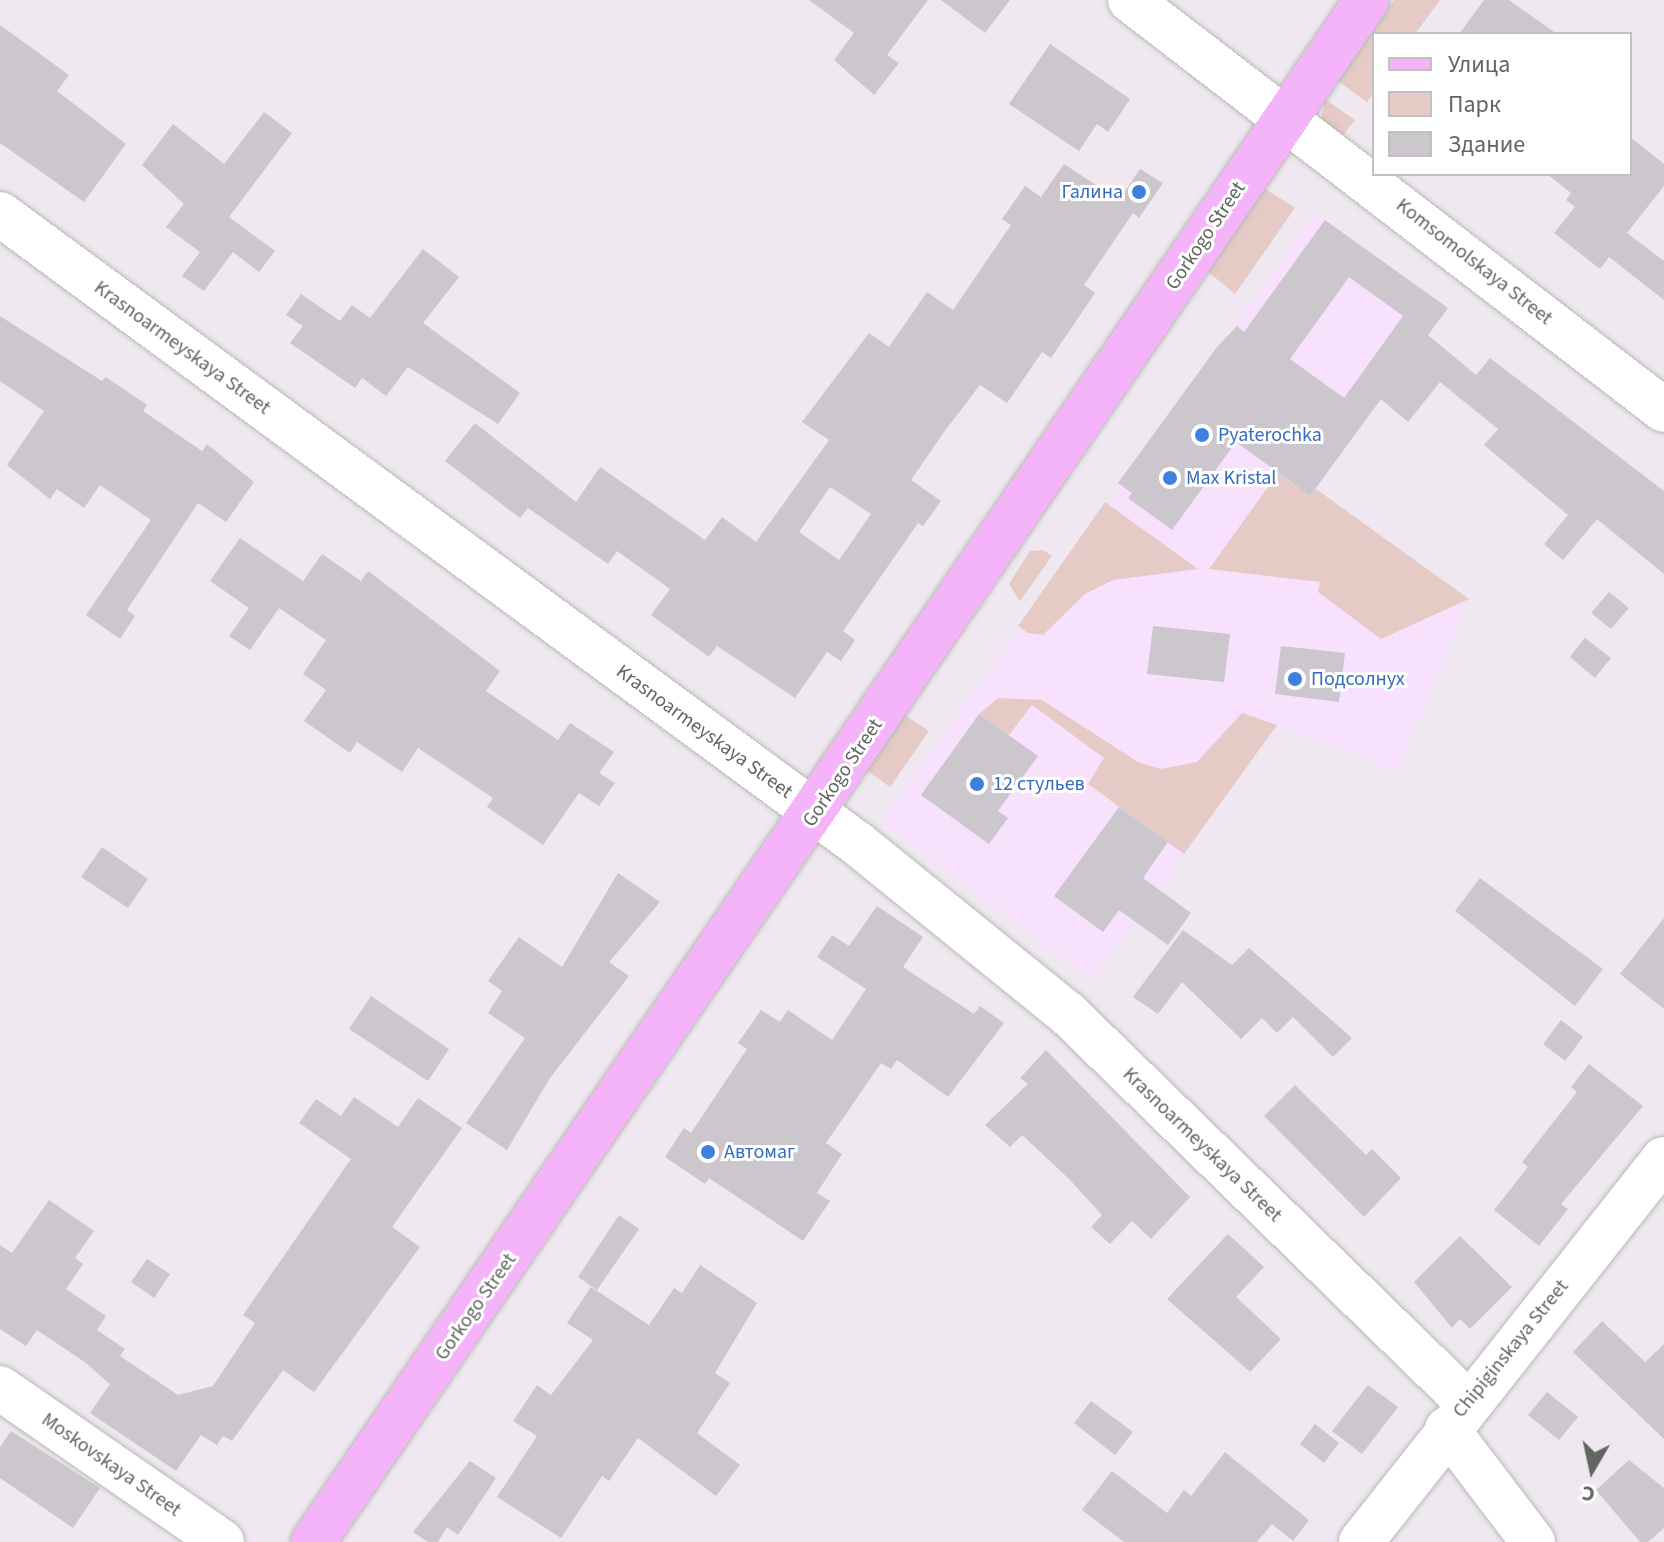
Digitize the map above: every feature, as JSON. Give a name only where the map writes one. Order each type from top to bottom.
[{"type":"main road","name":"Gorkogo Street","points":[[313,1542],[815,814],[1367,0]]},
{"type":"street","name":"Komsomolskaya Street","points":[[1130,0],[1664,410]]},
{"type":"street","name":"Krasnoarmeyskaya Street","points":[[0,214],[815,814],[1067,1013],[1457,1416],[1533,1542]]},
{"type":"street","name":"Chipiginskaya Street","points":[[1361,1542],[1457,1416],[1664,1159]]},
{"type":"street","name":"Moskovskaya Street","points":[[0,1388],[222,1542]]},
{"type":"shaded area","points":[[1315,213],[1448,308],[1316,489],[1469,599],[1397,771],[1277,725],[1092,980],[881,822]]},
{"type":"green space","points":[[1394,0],[1440,0],[1416,32],[1372,32],[1372,95],[1367,102],[1338,81]]},
{"type":"green space","points":[[1325,99],[1355,120],[1340,139],[1320,125]]},
{"type":"green space","points":[[1264,188],[1295,208],[1235,294],[1207,271]]},
{"type":"green space","points":[[1278,473],[1310,496],[1316,489],[1469,599],[1381,639],[1318,592],[1320,582],[1209,569]]},
{"type":"green space","points":[[1105,502],[1198,569],[1113,580],[1085,594],[1043,635],[1028,633],[1018,626]]},
{"type":"green space","points":[[1043,550],[1052,556],[1020,601],[1009,584],[1030,551]]},
{"type":"green space","points":[[998,698],[1042,700],[1138,762],[1161,769],[1197,762],[1242,713],[1277,725],[1184,854],[1088,784],[1104,758],[1032,705],[1009,735],[979,714]]},
{"type":"green space","points":[[903,714],[929,731],[890,787],[865,769]]},
{"type":"building","points":[[809,0],[928,0],[887,55],[899,63],[874,95],[834,60],[854,33]]},
{"type":"building","points":[[941,0],[1010,0],[985,33]]},
{"type":"building","points":[[1484,0],[1509,0],[1554,32],[1460,32]]},
{"type":"building","points":[[0,25],[69,75],[57,91],[126,144],[84,202],[0,143]]},
{"type":"building","points":[[1050,44],[1130,99],[1108,132],[1097,124],[1079,151],[1009,104]]},
{"type":"building","points":[[264,112],[292,133],[229,217],[275,251],[259,272],[233,252],[204,291],[182,276],[200,252],[166,227],[184,204],[142,165],[173,124],[224,164]]},
{"type":"building","points":[[1632,139],[1664,164],[1664,186],[1627,233],[1664,261],[1664,300],[1609,257],[1600,269],[1554,233],[1575,207],[1566,200],[1571,193],[1550,176],[1632,176]]},
{"type":"building","points":[[1064,164],[1119,200],[1140,169],[1163,183],[1139,218],[1133,213],[1084,285],[1095,293],[1051,358],[1042,352],[1007,403],[980,385],[944,432],[911,480],[941,501],[923,526],[918,523],[843,631],[855,640],[841,661],[827,652],[795,698],[717,646],[709,657],[651,615],[670,589],[617,551],[608,564],[528,508],[520,518],[445,461],[475,423],[576,502],[600,467],[705,540],[722,517],[756,542],[829,440],[802,422],[869,333],[889,347],[927,292],[953,310],[1011,225],[1002,219],[1025,186],[1041,197]],"holes":[[[830,487],[871,514],[839,560],[799,532]]]},
{"type":"building","points":[[1325,220],[1448,308],[1428,335],[1476,375],[1490,358],[1664,491],[1664,574],[1597,519],[1563,560],[1544,544],[1568,515],[1484,445],[1498,429],[1440,382],[1408,422],[1381,399],[1310,496],[1236,442],[1172,530],[1128,498],[1132,493],[1118,483],[1217,347],[1237,326],[1244,332]],"holes":[[[1349,277],[1403,316],[1344,398],[1290,359]]]},
{"type":"building","points":[[423,249],[459,277],[423,323],[520,393],[498,424],[408,367],[386,396],[362,378],[355,388],[290,343],[303,326],[286,315],[301,294],[340,321],[352,305],[370,318]]},
{"type":"building","points":[[0,316],[102,381],[106,377],[147,405],[143,411],[202,451],[207,444],[254,482],[226,522],[198,503],[127,610],[135,616],[120,639],[86,615],[151,520],[100,485],[84,508],[57,489],[50,499],[7,465],[44,411],[0,381]]},
{"type":"building","points":[[240,538],[303,581],[322,554],[361,581],[368,571],[500,671],[486,691],[558,740],[570,723],[614,752],[599,773],[615,783],[599,806],[579,793],[543,845],[487,807],[493,798],[418,748],[402,772],[357,742],[350,753],[304,721],[326,690],[303,674],[326,640],[279,608],[250,650],[229,636],[249,608],[210,581]]},
{"type":"building","points":[[1609,592],[1629,608],[1611,629],[1591,613]]},
{"type":"building","points":[[1153,626],[1230,634],[1224,682],[1147,674]]},
{"type":"building","points":[[1585,638],[1611,658],[1595,678],[1570,657]]},
{"type":"building","points":[[1281,646],[1345,653],[1339,702],[1275,694]]},
{"type":"building","points":[[979,714],[1038,756],[998,811],[1008,818],[989,844],[921,795]]},
{"type":"building","points":[[1119,807],[1168,842],[1143,878],[1191,913],[1168,945],[1119,910],[1103,932],[1054,896]]},
{"type":"building","points":[[102,847],[148,879],[128,908],[81,877]]},
{"type":"building","points":[[618,873],[660,902],[609,962],[629,976],[550,1078],[507,1150],[466,1123],[525,1038],[488,1013],[502,991],[488,981],[519,937],[562,967]]},
{"type":"building","points":[[1480,878],[1603,969],[1575,1006],[1455,911]]},
{"type":"building","points":[[877,906],[923,937],[903,967],[974,1014],[980,1006],[1004,1023],[948,1097],[897,1060],[891,1069],[881,1063],[826,1143],[842,1154],[817,1193],[830,1201],[803,1241],[709,1178],[705,1184],[665,1157],[684,1128],[691,1133],[747,1049],[738,1043],[761,1010],[780,1022],[788,1010],[832,1040],[866,989],[817,957],[832,935],[849,946]]},
{"type":"building","points":[[1664,918],[1664,1009],[1620,974]]},
{"type":"building","points":[[1183,930],[1232,965],[1249,948],[1352,1038],[1333,1057],[1293,1017],[1277,1033],[1262,1018],[1241,1039],[1182,982],[1158,1014],[1133,997]]},
{"type":"building","points":[[371,996],[449,1049],[428,1081],[349,1029]]},
{"type":"building","points":[[1561,1020],[1583,1037],[1565,1061],[1543,1044]]},
{"type":"building","points":[[1046,1050],[1190,1197],[1151,1239],[1132,1221],[1110,1244],[1091,1227],[1102,1215],[1069,1179],[1022,1135],[1010,1147],[985,1125],[1028,1084],[1020,1078]]},
{"type":"building","points":[[1589,1064],[1643,1106],[1561,1204],[1568,1209],[1539,1246],[1494,1210],[1528,1167],[1522,1162],[1577,1092],[1571,1087]]},
{"type":"building","points":[[1295,1085],[1366,1155],[1372,1149],[1401,1178],[1364,1217],[1264,1116]]},
{"type":"building","points":[[354,1097],[398,1127],[418,1098],[462,1128],[392,1227],[420,1247],[314,1392],[283,1370],[232,1441],[223,1436],[217,1445],[201,1435],[176,1471],[90,1413],[110,1384],[86,1363],[37,1330],[26,1346],[0,1329],[0,1245],[12,1253],[49,1200],[94,1231],[75,1258],[83,1264],[66,1289],[106,1316],[97,1330],[125,1349],[120,1356],[178,1395],[213,1386],[255,1323],[243,1315],[351,1159],[299,1123],[316,1099],[341,1116]]},
{"type":"building","points":[[619,1215],[639,1229],[597,1290],[578,1277]]},
{"type":"building","points":[[1228,1234],[1264,1267],[1236,1297],[1281,1339],[1250,1372],[1167,1299]]},
{"type":"building","points":[[1460,1236],[1512,1287],[1470,1329],[1460,1319],[1452,1328],[1414,1282]]},
{"type":"building","points":[[147,1259],[170,1274],[154,1298],[131,1282]]},
{"type":"building","points":[[700,1265],[757,1303],[715,1373],[730,1383],[697,1433],[740,1465],[716,1496],[638,1438],[609,1481],[602,1476],[561,1538],[497,1497],[537,1436],[513,1421],[537,1385],[551,1395],[593,1340],[567,1323],[591,1287],[649,1325],[674,1288],[682,1293]]},
{"type":"building","points":[[1602,1321],[1645,1362],[1664,1344],[1664,1439],[1573,1352]]},
{"type":"building","points":[[1368,1385],[1398,1407],[1362,1454],[1332,1431]]},
{"type":"building","points":[[1547,1392],[1578,1417],[1559,1440],[1528,1415]]},
{"type":"building","points":[[1091,1401],[1133,1432],[1115,1455],[1074,1423]]},
{"type":"building","points":[[1315,1424],[1339,1443],[1324,1463],[1300,1444]]},
{"type":"building","points":[[11,1431],[100,1488],[73,1528],[0,1478],[0,1447]]},
{"type":"building","points":[[1225,1452],[1309,1520],[1293,1541],[1272,1524],[1257,1542],[1124,1542],[1082,1510],[1112,1471],[1167,1513],[1184,1490],[1191,1496]]},
{"type":"building","points":[[1629,1460],[1664,1488],[1664,1528],[1648,1542],[1640,1542],[1596,1490]]},
{"type":"building","points":[[470,1461],[496,1478],[458,1535],[447,1527],[438,1542],[428,1542],[413,1532]]},
{"type":"place","name":"Галина","points":[[1139,192]]},
{"type":"place","name":"Pyaterochka","points":[[1202,435]]},
{"type":"place","name":"Max Kristal","points":[[1170,478]]},
{"type":"place","name":"Подсолнух","points":[[1295,679]]},
{"type":"place","name":"12 стульев","points":[[977,784]]},
{"type":"place","name":"Автомаг","points":[[708,1152]]}]
